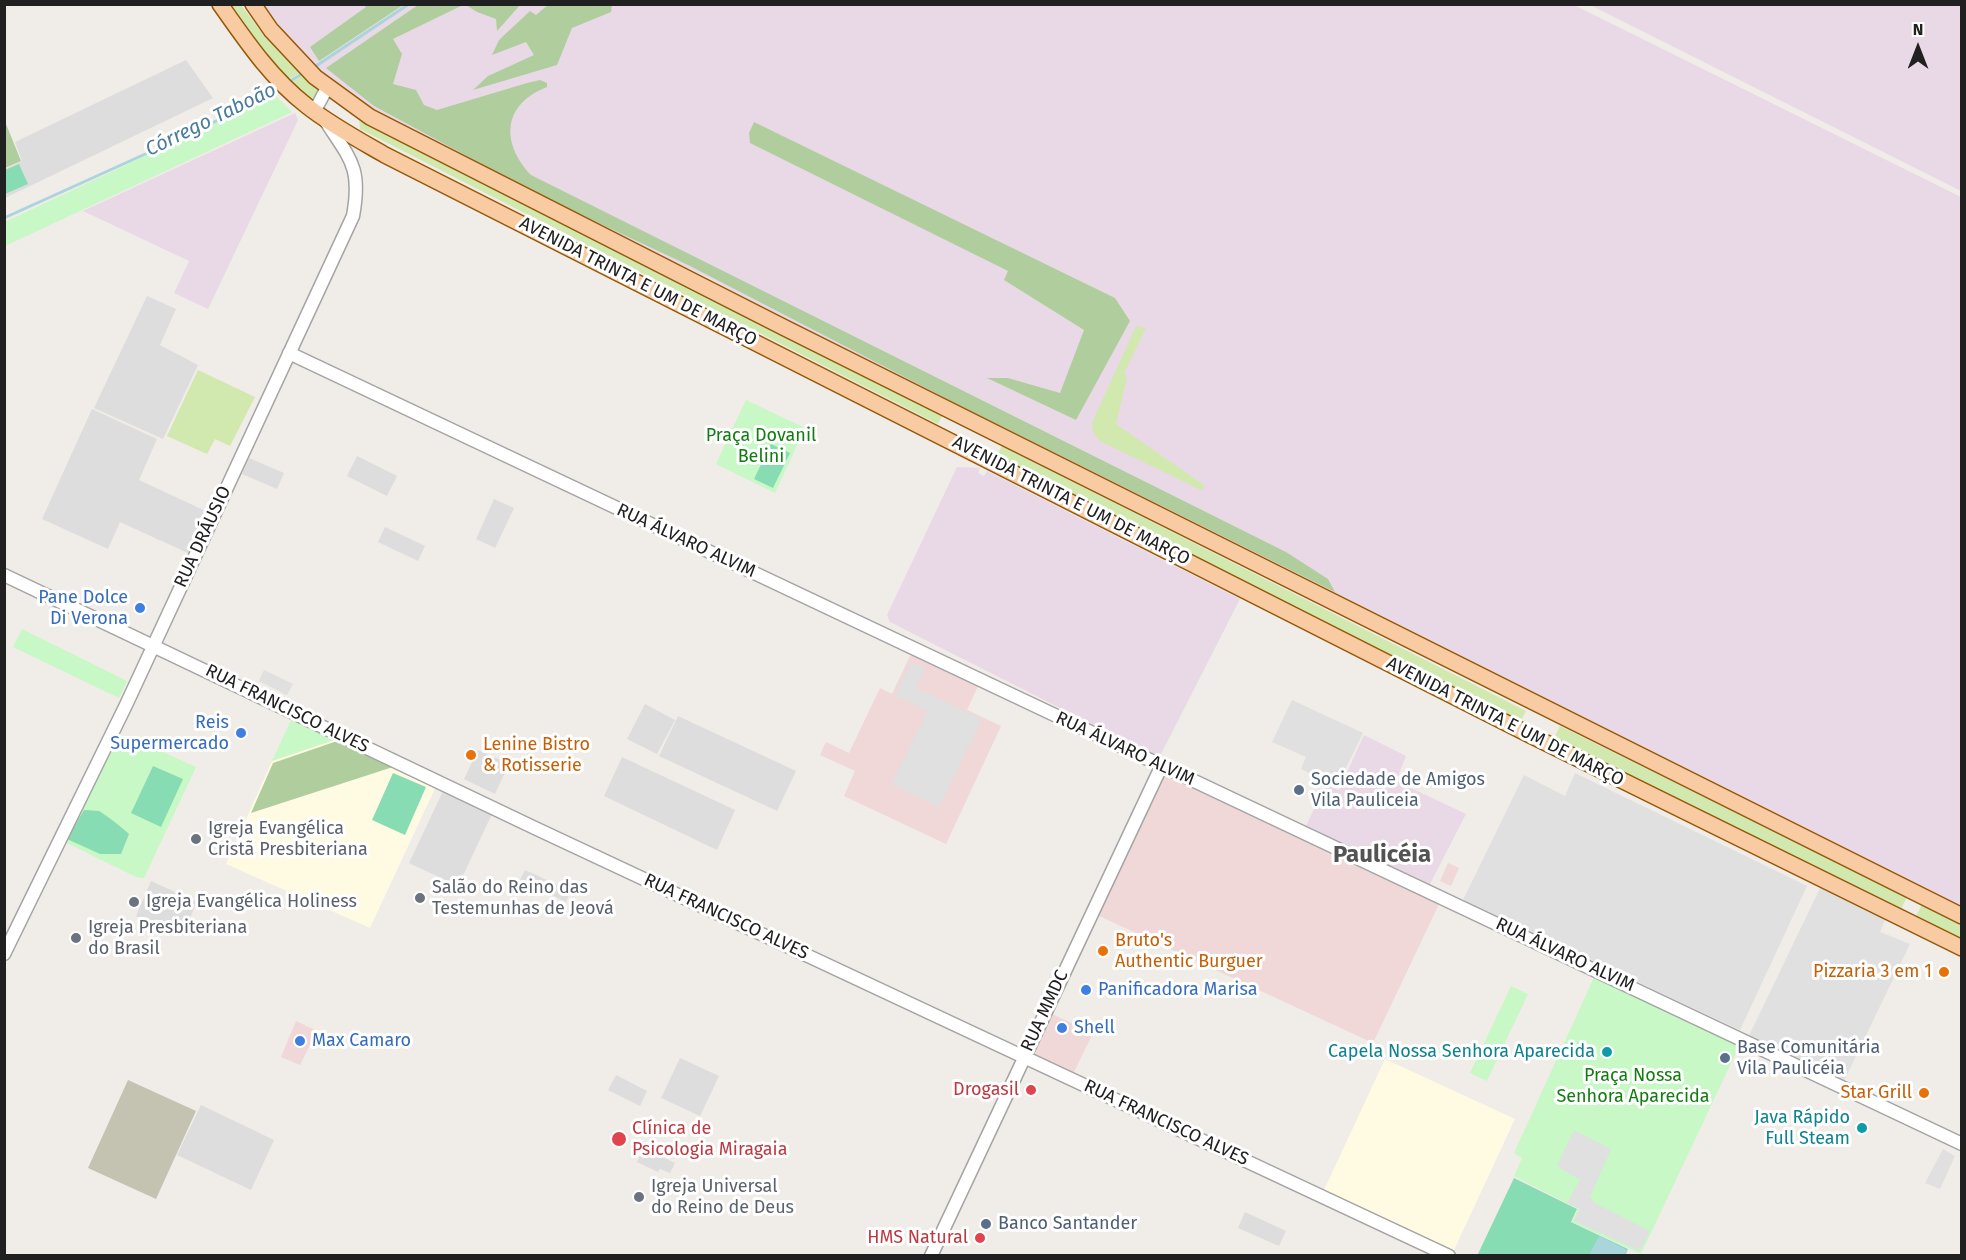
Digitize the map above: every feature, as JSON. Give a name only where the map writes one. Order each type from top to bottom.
[{"type":"main road","name":"AVENIDA TRINTA E UM DE MARÇO","points":[[220,4],[278,80],[293,94],[319,115],[385,155],[956,442],[1295,616],[1962,948]]},
{"type":"main road","name":"AVENIDA TRINTA E UM DE MARÇO","points":[[253,4],[271,30],[315,77],[327,88],[370,117],[556,213],[1962,916]]},
{"type":"street","points":[[319,115],[327,88]]},
{"type":"street","name":"RUA DRÁUSIO","points":[[4,954],[153,644],[353,216],[357,184],[352,161],[319,115]]},
{"type":"street","name":"RUA ÁLVARO ALVIM","points":[[289,353],[868,629],[921,651],[1161,767],[1455,902],[1634,987],[1744,1043],[1962,1144]]},
{"type":"street","name":"RUA FRANCISCO ALVES","points":[[4,574],[537,829],[1449,1256]]},
{"type":"street","name":"RUA MMDC","points":[[931,1256],[1023,1056],[1161,767]]},
{"type":"shaded area","points":[[264,5],[1574,5],[1961,197],[1961,907],[869,364],[707,277],[534,196],[371,110],[326,75],[289,38]]},
{"type":"shaded area","points":[[1590,5],[1961,5],[1961,191]]},
{"type":"shaded area","points":[[186,60],[213,98],[5,198],[5,169],[22,161],[15,142]]},
{"type":"shaded area","points":[[295,113],[298,120],[208,309],[174,293],[189,261],[83,211]]},
{"type":"shaded area","points":[[147,296],[176,309],[160,345],[198,365],[163,439],[94,408]]},
{"type":"shaded area","points":[[92,409],[157,439],[139,480],[210,513],[190,554],[120,522],[108,549],[42,519]]},
{"type":"shaded area","points":[[357,456],[397,476],[387,496],[347,476]]},
{"type":"shaded area","points":[[249,458],[284,473],[277,489],[242,474]]},
{"type":"shaded area","points":[[957,467],[980,468],[978,473],[984,476],[987,471],[1240,599],[1159,758],[890,622],[887,615]]},
{"type":"shaded area","points":[[494,499],[514,508],[495,548],[476,539]]},
{"type":"shaded area","points":[[385,527],[425,546],[418,561],[378,542]]},
{"type":"shaded area","points":[[911,654],[978,686],[967,710],[1001,726],[946,844],[844,796],[855,771],[820,755],[826,742],[849,753],[880,688],[892,694]]},
{"type":"shaded area","points":[[911,662],[925,668],[916,688],[982,719],[939,807],[891,784],[927,711],[895,696]]},
{"type":"shaded area","points":[[264,670],[293,684],[287,695],[259,681]]},
{"type":"shaded area","points":[[1292,700],[1363,733],[1337,786],[1301,769],[1306,757],[1272,742]]},
{"type":"shaded area","points":[[645,704],[675,720],[657,754],[627,739]]},
{"type":"shaded area","points":[[678,716],[796,771],[777,811],[659,756]]},
{"type":"shaded area","points":[[1364,735],[1406,756],[1396,781],[1466,814],[1429,886],[1306,826],[1325,785],[1339,790]]},
{"type":"shaded area","points":[[340,738],[437,784],[370,928],[226,864],[272,761]]},
{"type":"shaded area","points":[[478,750],[509,764],[495,794],[464,779]]},
{"type":"shaded area","points":[[622,757],[735,810],[717,850],[604,796]]},
{"type":"shaded area","points":[[1162,773],[1440,902],[1373,1043],[1097,915]]},
{"type":"shaded area","points":[[1575,773],[1807,886],[1740,1030],[1463,900],[1524,775],[1565,796]]},
{"type":"shaded area","points":[[443,791],[492,814],[458,886],[409,863]]},
{"type":"shaded area","points":[[1448,863],[1459,868],[1451,886],[1440,881]]},
{"type":"shaded area","points":[[525,870],[571,891],[566,902],[520,880]]},
{"type":"shaded area","points":[[151,881],[197,902],[182,936],[136,916]]},
{"type":"shaded area","points":[[1821,886],[1886,918],[1880,932],[1910,944],[1843,1083],[1748,1038]]},
{"type":"shaded area","points":[[1050,1013],[1093,1033],[1072,1076],[1029,1056]]},
{"type":"shaded area","name":"Max Camaro","points":[[296,1021],[317,1031],[300,1065],[281,1057]]},
{"type":"shaded area","points":[[680,1058],[719,1076],[700,1116],[661,1098]]},
{"type":"shaded area","points":[[1385,1059],[1515,1119],[1454,1250],[1324,1190]]},
{"type":"shaded area","points":[[616,1075],[647,1091],[640,1106],[608,1090]]},
{"type":"shaded area","points":[[128,1080],[196,1111],[156,1199],[88,1168]]},
{"type":"shaded area","points":[[201,1105],[274,1140],[251,1190],[177,1155]]},
{"type":"shaded area","points":[[1574,1130],[1611,1149],[1590,1197],[1595,1203],[1650,1231],[1640,1251],[1574,1221],[1580,1209],[1567,1203],[1580,1180],[1557,1166]]},
{"type":"shaded area","points":[[644,1148],[675,1163],[670,1173],[660,1169],[658,1172],[637,1162]]},
{"type":"shaded area","points":[[1943,1149],[1955,1156],[1940,1189],[1925,1183]]},
{"type":"shaded area","points":[[1245,1212],[1286,1231],[1279,1246],[1238,1228]]},
{"type":"green space","points":[[521,4],[497,31],[496,19],[466,5]]},
{"type":"green space","points":[[549,4],[612,5],[611,12],[572,28],[557,65],[473,90],[488,76],[534,55],[526,42],[492,55],[499,40],[530,11],[536,15]]},
{"type":"green space","points":[[228,5],[241,5],[266,38],[302,72],[289,79],[274,66]]},
{"type":"green space","points":[[364,5],[403,5],[319,61],[310,47],[366,7]]},
{"type":"green space","points":[[418,5],[463,5],[393,39],[402,54],[393,84],[416,90],[424,105],[437,110],[527,83],[540,80],[547,83],[547,87],[532,94],[522,103],[514,114],[511,125],[514,150],[531,175],[1286,552],[1328,579],[1335,592],[951,401],[690,266],[541,196],[374,106],[326,68]]},
{"type":"green space","points":[[303,75],[321,91],[315,103],[292,82]]},
{"type":"green space","points":[[275,95],[292,112],[5,246],[5,222]]},
{"type":"green space","points":[[359,118],[942,416],[938,424],[360,129]]},
{"type":"green space","points":[[4,119],[21,161],[5,168],[4,168]]},
{"type":"green space","points":[[754,122],[1115,298],[1130,321],[1076,420],[987,378],[1008,378],[1060,393],[1084,330],[1004,280],[1008,271],[750,143],[749,133]]},
{"type":"green space","points":[[19,164],[28,184],[5,194],[5,170]]},
{"type":"green space","points":[[1136,326],[1146,328],[1124,373],[1127,378],[1116,424],[1204,485],[1203,491],[1100,441],[1093,432],[1092,423]]},
{"type":"green space","points":[[198,370],[255,397],[230,446],[215,439],[207,454],[167,436]]},
{"type":"green space","name":"Praça Dovanil Belini","points":[[746,400],[805,428],[775,493],[716,464]]},
{"type":"green space","points":[[771,444],[790,453],[773,488],[754,479]]},
{"type":"green space","points":[[1002,446],[1526,711],[1520,722],[996,457]]},
{"type":"green space","points":[[22,629],[127,681],[119,698],[13,647]]},
{"type":"green space","points":[[293,716],[340,738],[272,761]]},
{"type":"green space","points":[[1560,726],[1907,897],[1901,909],[1554,738]]},
{"type":"green space","points":[[116,737],[129,737],[196,767],[144,878],[136,877],[63,841]]},
{"type":"green space","points":[[340,740],[396,766],[251,813],[273,763]]},
{"type":"green space","points":[[153,766],[183,779],[161,827],[131,813]]},
{"type":"green space","points":[[393,773],[426,787],[405,835],[372,820]]},
{"type":"green space","points":[[84,810],[99,811],[129,834],[121,854],[100,854],[67,839]]},
{"type":"green space","points":[[1923,903],[1961,922],[1961,938],[1916,916]]},
{"type":"green space","name":"Praça Nossa Senhora Aparecida","points":[[1596,973],[1741,1042],[1641,1254],[1572,1222],[1578,1209],[1514,1176],[1522,1158],[1514,1153]]},
{"type":"green space","points":[[1511,986],[1528,994],[1487,1081],[1470,1073]]},
{"type":"green space","points":[[1514,1178],[1577,1209],[1571,1222],[1628,1249],[1625,1256],[1477,1256]]},
{"type":"water","points":[[1599,1236],[1627,1250],[1624,1255],[1589,1255]]},
{"type":"waterway","name":"Córrego Taboão","points":[[313,68],[409,4]]},
{"type":"waterway","name":"Córrego Taboão","points":[[287,83],[305,72]]},
{"type":"waterway","name":"Córrego Taboão","points":[[4,218],[205,127],[279,87]]},
{"type":"place","name":"Pane Dolce Di Verona","points":[[140,608]]},
{"type":"place","name":"Reis Supermercado","points":[[241,733]]},
{"type":"place","name":"Lenine Bistro & Rotisserie","points":[[471,755]]},
{"type":"place","name":"Sociedade de Amigos Vila Pauliceia","points":[[1299,790]]},
{"type":"place","name":"Igreja Evangélica Cristã Presbiteriana","points":[[196,839]]},
{"type":"place","name":"Salão do Reino das Testemunhas de Jeová","points":[[420,898]]},
{"type":"place","name":"Igreja Evangélica Holiness","points":[[134,902]]},
{"type":"place","name":"Igreja Presbiteriana do Brasil","points":[[76,938]]},
{"type":"place","name":"Bruto's Authentic Burguer","points":[[1103,951]]},
{"type":"place","name":"Pizzaria 3 em 1","points":[[1944,972]]},
{"type":"place","name":"Panificadora Marisa","points":[[1086,990]]},
{"type":"place","name":"Shell","points":[[1062,1028]]},
{"type":"place","name":"Max Camaro","points":[[300,1041]]},
{"type":"place","name":"Capela Nossa Senhora Aparecida","points":[[1607,1052]]},
{"type":"place","name":"Base Comunitária Vila Paulicéia","points":[[1725,1058]]},
{"type":"place","name":"Drogasil","points":[[1031,1090]]},
{"type":"place","name":"Star Grill","points":[[1924,1093]]},
{"type":"place","name":"Java Rápido Full Steam","points":[[1862,1128]]},
{"type":"place","name":"Clínica de Psicologia Miragaia","points":[[619,1139]]},
{"type":"place","name":"Igreja Universal do Reino de Deus","points":[[639,1197]]},
{"type":"place","name":"Banco Santander","points":[[986,1224]]},
{"type":"place","name":"HMS Natural","points":[[980,1238]]},
{"type":"district","name":"Paulicéia","points":[[1382,855]]}]
